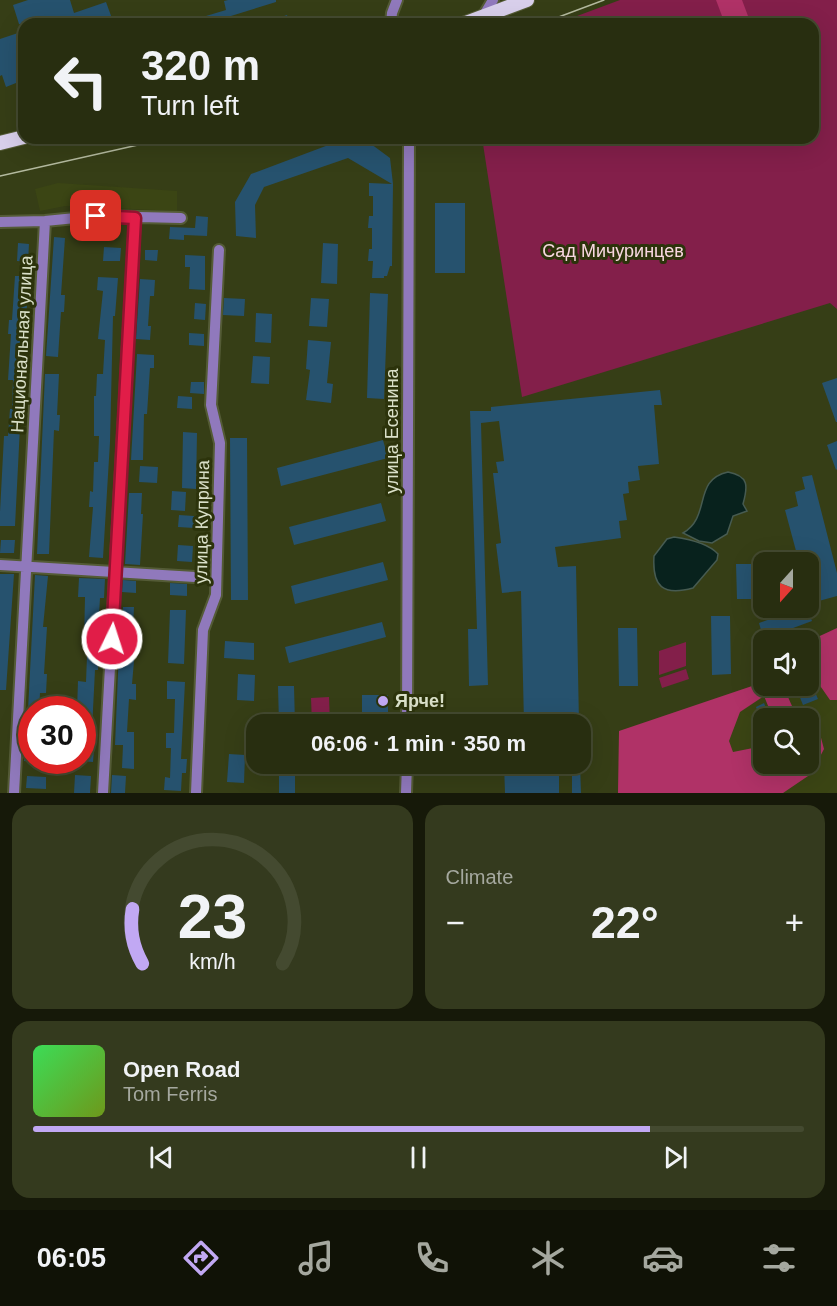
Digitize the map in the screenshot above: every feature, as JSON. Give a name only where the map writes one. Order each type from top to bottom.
[{"type":"main road","points":[[477,18],[527,0]]},
{"type":"main road","points":[[0,143],[18,138]]},
{"type":"street","points":[[392,18],[398,0]]},
{"type":"street","points":[[484,15],[493,0]]},
{"type":"street","name":"улица Есенина","points":[[407,714],[409,144]]},
{"type":"street","points":[[0,222],[45,221],[96,216],[181,218]]},
{"type":"street","points":[[103,793],[135,218]]},
{"type":"street","name":"Национальная улица","points":[[14,793],[45,221]]},
{"type":"street","name":"улица Куприна","points":[[196,793],[203,630],[216,595],[220,443],[211,405],[219,250]]},
{"type":"street","points":[[0,565],[195,577]]},
{"type":"street","points":[[406,774],[406,793]]},
{"type":"shaded area","points":[[716,0],[742,0],[749,18],[723,18]]},
{"type":"shaded area","points":[[58,183],[177,191],[177,211],[65,206],[40,211],[35,189]]},
{"type":"shaded area","points":[[837,628],[837,700],[830,700],[819,684],[819,636]]},
{"type":"shaded area","points":[[837,635],[837,793],[618,793],[619,731],[753,689],[753,696],[819,696],[819,645]]},
{"type":"shaded area","points":[[753,686],[753,696],[764,696],[740,712],[729,741],[733,752],[753,748],[753,774],[811,774],[783,793],[618,793],[619,731]]},
{"type":"shaded area","points":[[764,696],[788,696],[793,708],[769,708]]},
{"type":"shaded area","points":[[819,730],[824,749],[819,759]]},
{"type":"green space","name":"Сад Мичуринцев","points":[[620,0],[837,0],[837,309],[830,303],[522,397],[483,144],[819,144],[819,18],[572,18]]},
{"type":"green space","points":[[686,642],[686,666],[659,675],[659,651]]},
{"type":"green space","points":[[686,669],[689,679],[662,688],[659,678]]},
{"type":"green space","points":[[329,697],[330,714],[312,714],[311,698]]},
{"type":"water","points":[[728,472],[740,476],[745,483],[746,492],[743,504],[747,511],[733,516],[727,534],[712,543],[699,541],[683,533],[692,526],[697,517],[710,483],[717,476]]},
{"type":"water","points":[[674,537],[704,545],[718,554],[717,560],[693,588],[667,590],[658,582],[655,575],[654,556],[667,539]]},
{"type":"building","points":[[28,0],[70,0],[74,13],[106,2],[112,18],[18,18],[18,21],[13,5]]},
{"type":"building","points":[[276,0],[276,2],[224,18],[199,18],[226,10],[224,1]]},
{"type":"building","points":[[18,33],[18,82],[6,87],[2,75],[0,76],[0,39]]},
{"type":"building","points":[[331,144],[371,144],[390,158],[393,184],[392,266],[387,276],[372,278],[373,261],[368,261],[369,249],[372,249],[372,228],[368,228],[369,216],[373,216],[373,196],[369,196],[369,183],[392,184],[348,158],[264,187],[255,205],[256,238],[236,236],[235,202],[251,174]]},
{"type":"building","points":[[435,203],[465,203],[465,273],[435,273]]},
{"type":"building","points":[[196,216],[208,217],[207,236],[184,235],[184,240],[169,239],[170,227],[195,228]]},
{"type":"building","points":[[54,237],[65,238],[61,295],[65,295],[64,312],[61,312],[58,357],[46,356]]},
{"type":"building","points":[[18,243],[29,244],[28,262],[17,261]]},
{"type":"building","points":[[323,243],[338,244],[337,284],[321,283]]},
{"type":"building","points":[[104,247],[121,248],[120,261],[103,261]]},
{"type":"building","points":[[145,250],[158,250],[157,261],[145,260]]},
{"type":"building","points":[[185,255],[205,256],[205,290],[189,289],[190,267],[185,267]]},
{"type":"building","points":[[15,276],[30,276],[24,335],[23,407],[21,407],[15,526],[0,526],[4,436],[8,436],[10,409],[12,409],[13,380],[8,380],[11,334],[8,334],[9,320],[12,320]]},
{"type":"building","points":[[98,277],[118,278],[115,316],[113,316],[110,442],[103,558],[89,557],[93,507],[89,507],[90,491],[93,492],[94,462],[98,462],[99,436],[94,436],[94,396],[96,396],[97,374],[103,374],[105,340],[98,339],[103,291],[97,290]]},
{"type":"building","points":[[140,279],[155,280],[154,296],[150,296],[148,326],[151,326],[150,340],[136,339]]},
{"type":"building","points":[[370,293],[388,294],[384,399],[367,398]]},
{"type":"building","points":[[224,298],[245,299],[244,316],[223,315]]},
{"type":"building","points":[[311,298],[329,299],[327,327],[309,326]]},
{"type":"building","points":[[195,303],[206,304],[205,320],[194,319]]},
{"type":"building","points":[[256,313],[272,314],[271,343],[255,342]]},
{"type":"building","points":[[189,333],[204,334],[204,346],[189,345]]},
{"type":"building","points":[[308,340],[331,342],[327,383],[333,384],[331,403],[306,400],[310,370],[306,369]]},
{"type":"building","points":[[137,354],[154,355],[154,368],[150,368],[147,414],[144,414],[143,460],[131,460]]},
{"type":"building","points":[[253,356],[270,357],[269,384],[251,383]]},
{"type":"building","points":[[45,374],[59,374],[57,415],[60,415],[59,431],[54,430],[49,554],[37,554]]},
{"type":"building","points":[[837,378],[837,422],[836,422],[822,383]]},
{"type":"building","points":[[191,382],[204,382],[204,394],[190,393]]},
{"type":"building","points":[[660,390],[662,405],[654,405],[659,464],[638,466],[640,480],[628,482],[629,493],[623,494],[627,520],[619,521],[621,538],[555,547],[558,567],[576,566],[579,714],[524,714],[521,591],[502,593],[496,544],[501,543],[493,473],[498,473],[496,462],[504,461],[499,421],[481,423],[488,685],[469,686],[468,629],[477,629],[470,411],[491,411],[491,407]]},
{"type":"building","points":[[178,396],[192,397],[192,409],[177,408]]},
{"type":"building","points":[[183,432],[197,433],[196,489],[182,488]]},
{"type":"building","points":[[230,438],[247,438],[248,600],[231,600]]},
{"type":"building","points":[[383,440],[388,458],[281,486],[277,468]]},
{"type":"building","points":[[837,441],[837,469],[836,470],[827,445]]},
{"type":"building","points":[[140,466],[158,467],[157,483],[139,482]]},
{"type":"building","points":[[812,475],[837,573],[837,596],[819,601],[819,552],[796,552],[785,510],[798,506],[795,492],[805,489],[802,477]]},
{"type":"building","points":[[172,491],[186,492],[185,511],[171,510]]},
{"type":"building","points":[[129,493],[142,493],[140,565],[125,564]]},
{"type":"building","points":[[381,503],[386,521],[294,545],[289,527]]},
{"type":"building","points":[[179,515],[194,516],[194,528],[178,527]]},
{"type":"building","points":[[1,540],[15,540],[14,553],[0,553]]},
{"type":"building","points":[[178,545],[193,546],[192,562],[177,561]]},
{"type":"building","points":[[383,562],[388,580],[295,604],[291,586]]},
{"type":"building","points":[[736,564],[753,564],[753,599],[737,599]]},
{"type":"building","points":[[0,574],[14,574],[6,690],[0,690]]},
{"type":"building","points":[[35,575],[48,576],[43,627],[47,627],[44,674],[47,674],[46,693],[40,693],[40,696],[29,696]]},
{"type":"building","points":[[79,578],[105,579],[104,598],[100,598],[98,632],[100,632],[100,643],[84,642],[85,597],[78,597]]},
{"type":"building","points":[[123,580],[136,581],[136,593],[122,592]]},
{"type":"building","points":[[170,583],[187,584],[187,596],[170,595]]},
{"type":"building","points":[[123,607],[134,607],[133,627],[137,627],[132,684],[136,684],[136,700],[129,699],[127,732],[134,732],[134,769],[122,768],[123,745],[115,745],[120,626],[122,626]]},
{"type":"building","points":[[170,610],[186,610],[184,664],[168,663]]},
{"type":"building","points":[[711,616],[730,616],[731,674],[712,675]]},
{"type":"building","points":[[773,618],[811,618],[812,621],[788,630],[761,630],[759,623]]},
{"type":"building","points":[[382,622],[386,637],[289,663],[285,647]]},
{"type":"building","points":[[618,628],[637,628],[638,686],[619,686]]},
{"type":"building","points":[[225,641],[254,643],[254,660],[224,658]]},
{"type":"building","points":[[87,656],[99,656],[98,670],[95,670],[94,696],[77,696],[78,681],[86,682]]},
{"type":"building","points":[[238,674],[255,675],[254,701],[237,700]]},
{"type":"building","points":[[167,681],[185,682],[181,759],[187,759],[186,773],[182,773],[181,791],[164,790],[165,777],[170,778],[171,748],[166,748],[166,733],[174,733],[175,699],[167,699]]},
{"type":"building","points":[[278,686],[294,686],[295,714],[279,714]]},
{"type":"building","points":[[362,695],[388,695],[388,714],[362,714]]},
{"type":"building","points":[[799,696],[817,696],[818,699],[803,705]]},
{"type":"building","points":[[764,703],[766,708],[756,708]]},
{"type":"building","points":[[229,754],[245,755],[244,783],[227,782]]},
{"type":"building","points":[[279,774],[295,774],[295,793],[279,793]]},
{"type":"building","points":[[380,774],[380,776],[361,775]]},
{"type":"building","points":[[504,774],[559,774],[559,793],[505,793]]},
{"type":"building","points":[[572,774],[580,774],[581,793],[572,793]]},
{"type":"building","points":[[75,775],[91,776],[90,793],[74,793]]},
{"type":"building","points":[[112,775],[126,776],[125,793],[111,793]]},
{"type":"building","points":[[27,776],[46,777],[46,789],[26,788]]},
{"type":"tram line","points":[[556,18],[604,0]]},
{"type":"tram line","points":[[0,176],[142,144]]},
{"type":"place","name":"Ярче!","points":[[383,701]]},
{"type":"route","points":[[96,216],[135,218],[112,639]]}]
